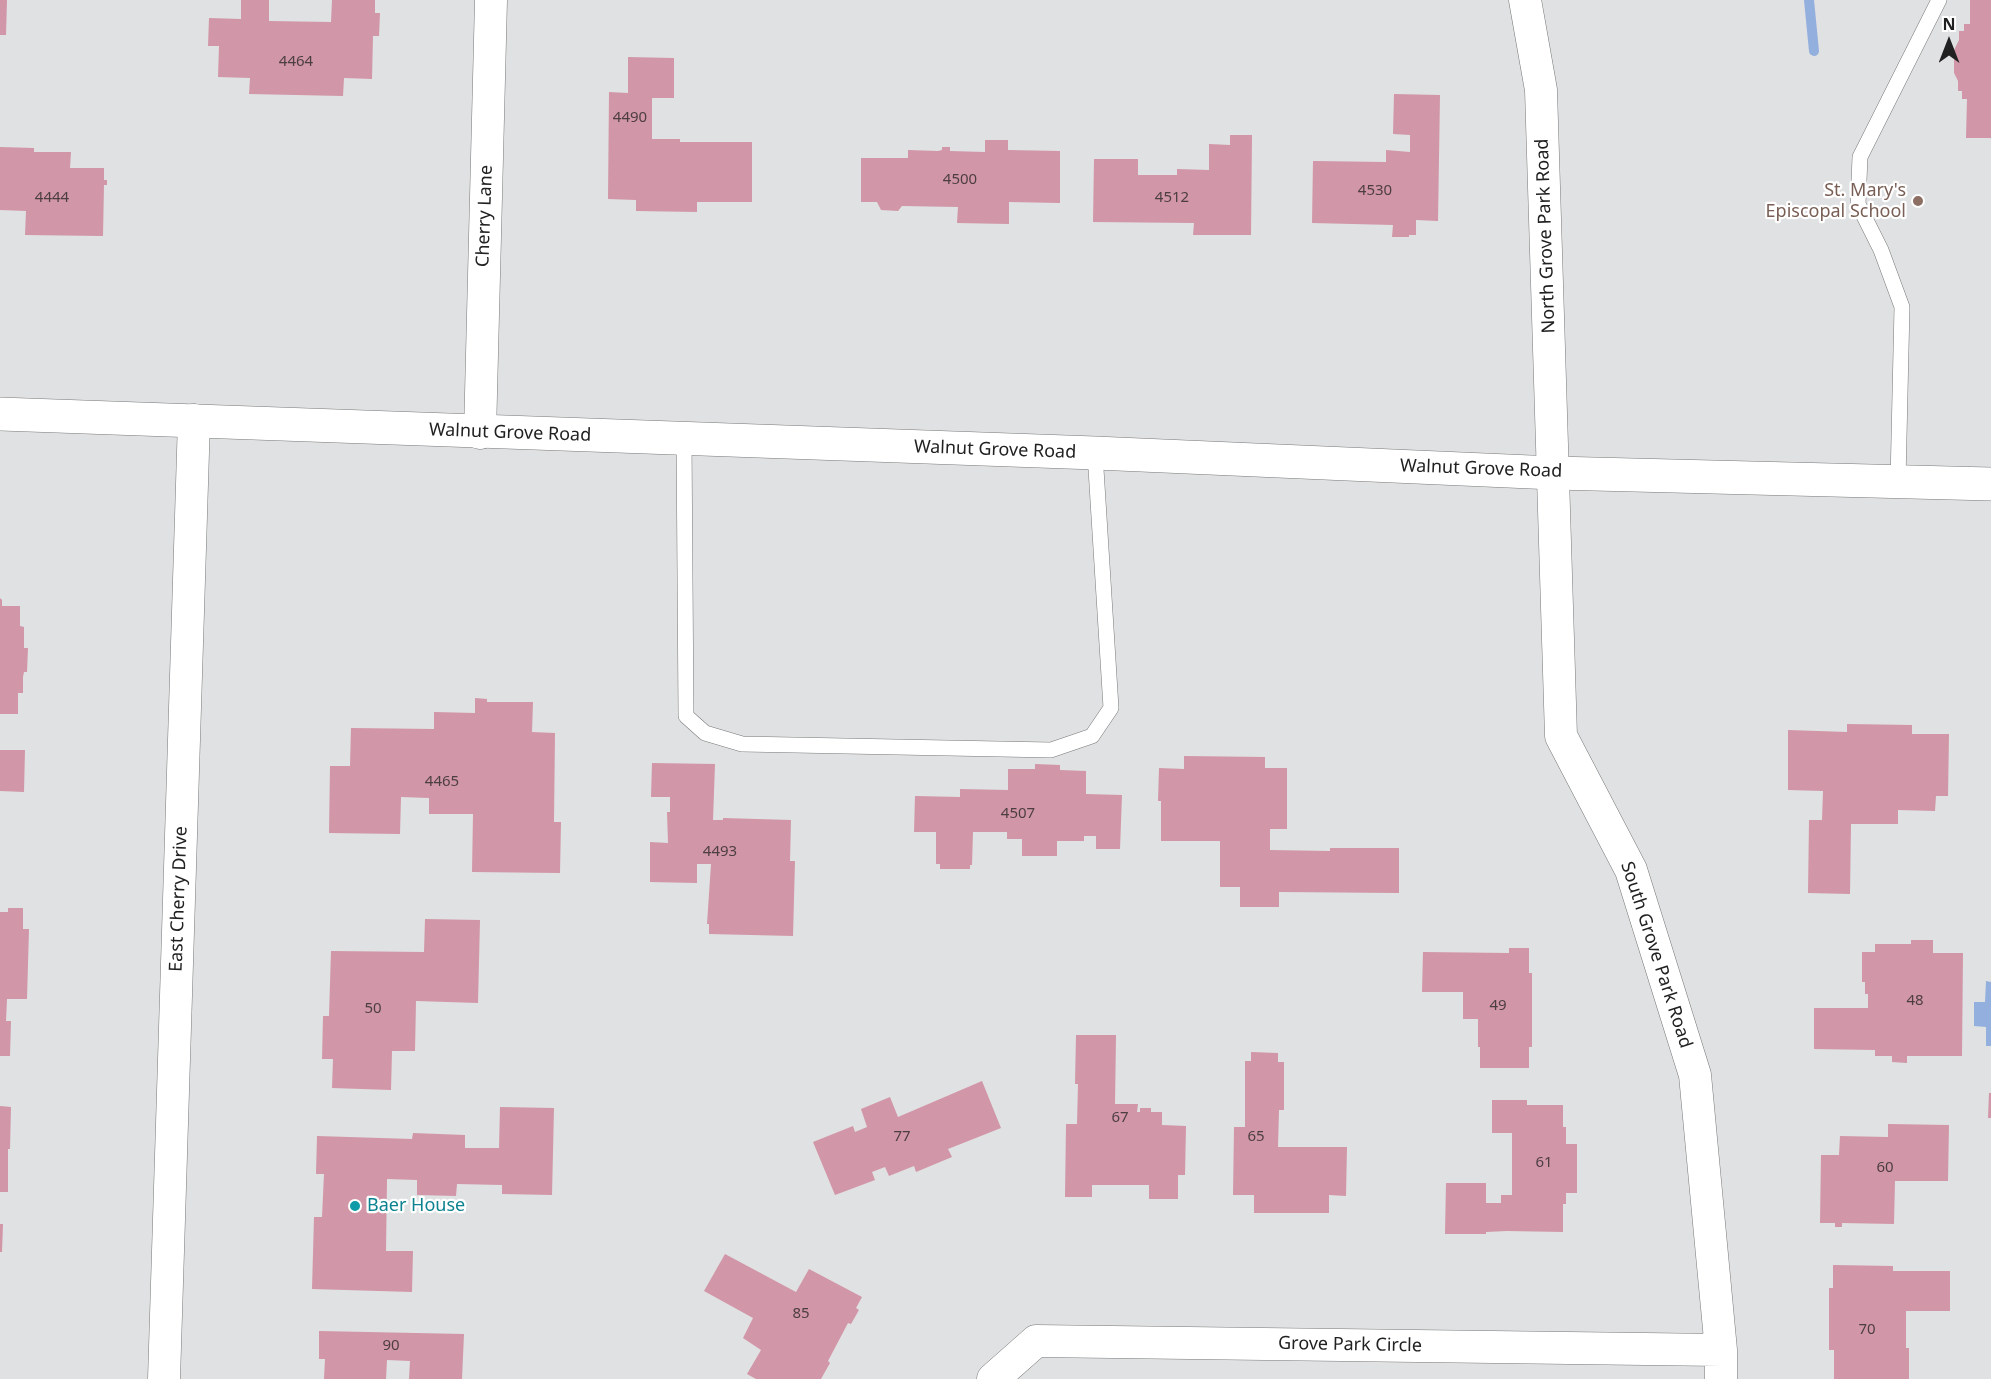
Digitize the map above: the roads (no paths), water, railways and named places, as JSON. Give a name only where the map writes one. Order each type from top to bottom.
[{"type":"main road","name":"Walnut Grove Road","points":[[0,414],[480,433],[1095,453],[1554,473],[1991,484]]},
{"type":"street","name":"Cherry Lane","points":[[480,433],[491,0]]},
{"type":"street","name":"North Grove Park Road","points":[[1525,0],[1541,90],[1554,473]]},
{"type":"street","name":"East Cherry Drive","points":[[164,1379],[194,420]]},
{"type":"street","name":"South Grove Park Road","points":[[1554,473],[1561,736],[1631,870],[1695,1075],[1721,1364]]},
{"type":"street","name":"Grove Park Circle","points":[[993,1379],[1036,1341],[1721,1364]]},
{"type":"lane","points":[[1898,481],[1902,307],[1881,250],[1858,204],[1860,157],[1939,0]]},
{"type":"lane","points":[[684,438],[686,716],[705,733],[742,744],[1051,750],[1092,736],[1111,708],[1095,453]]},
{"type":"water","points":[[1986,981],[1991,982],[1991,1046],[1986,1046],[1986,1027],[1974,1026],[1974,1002],[1985,1002]]},
{"type":"waterway","points":[[1809,0],[1814,51]]},
{"type":"place","name":"St. Mary's Episcopal School","points":[[1918,201]]},
{"type":"place","name":"Baer House","points":[[355,1206]]}]
